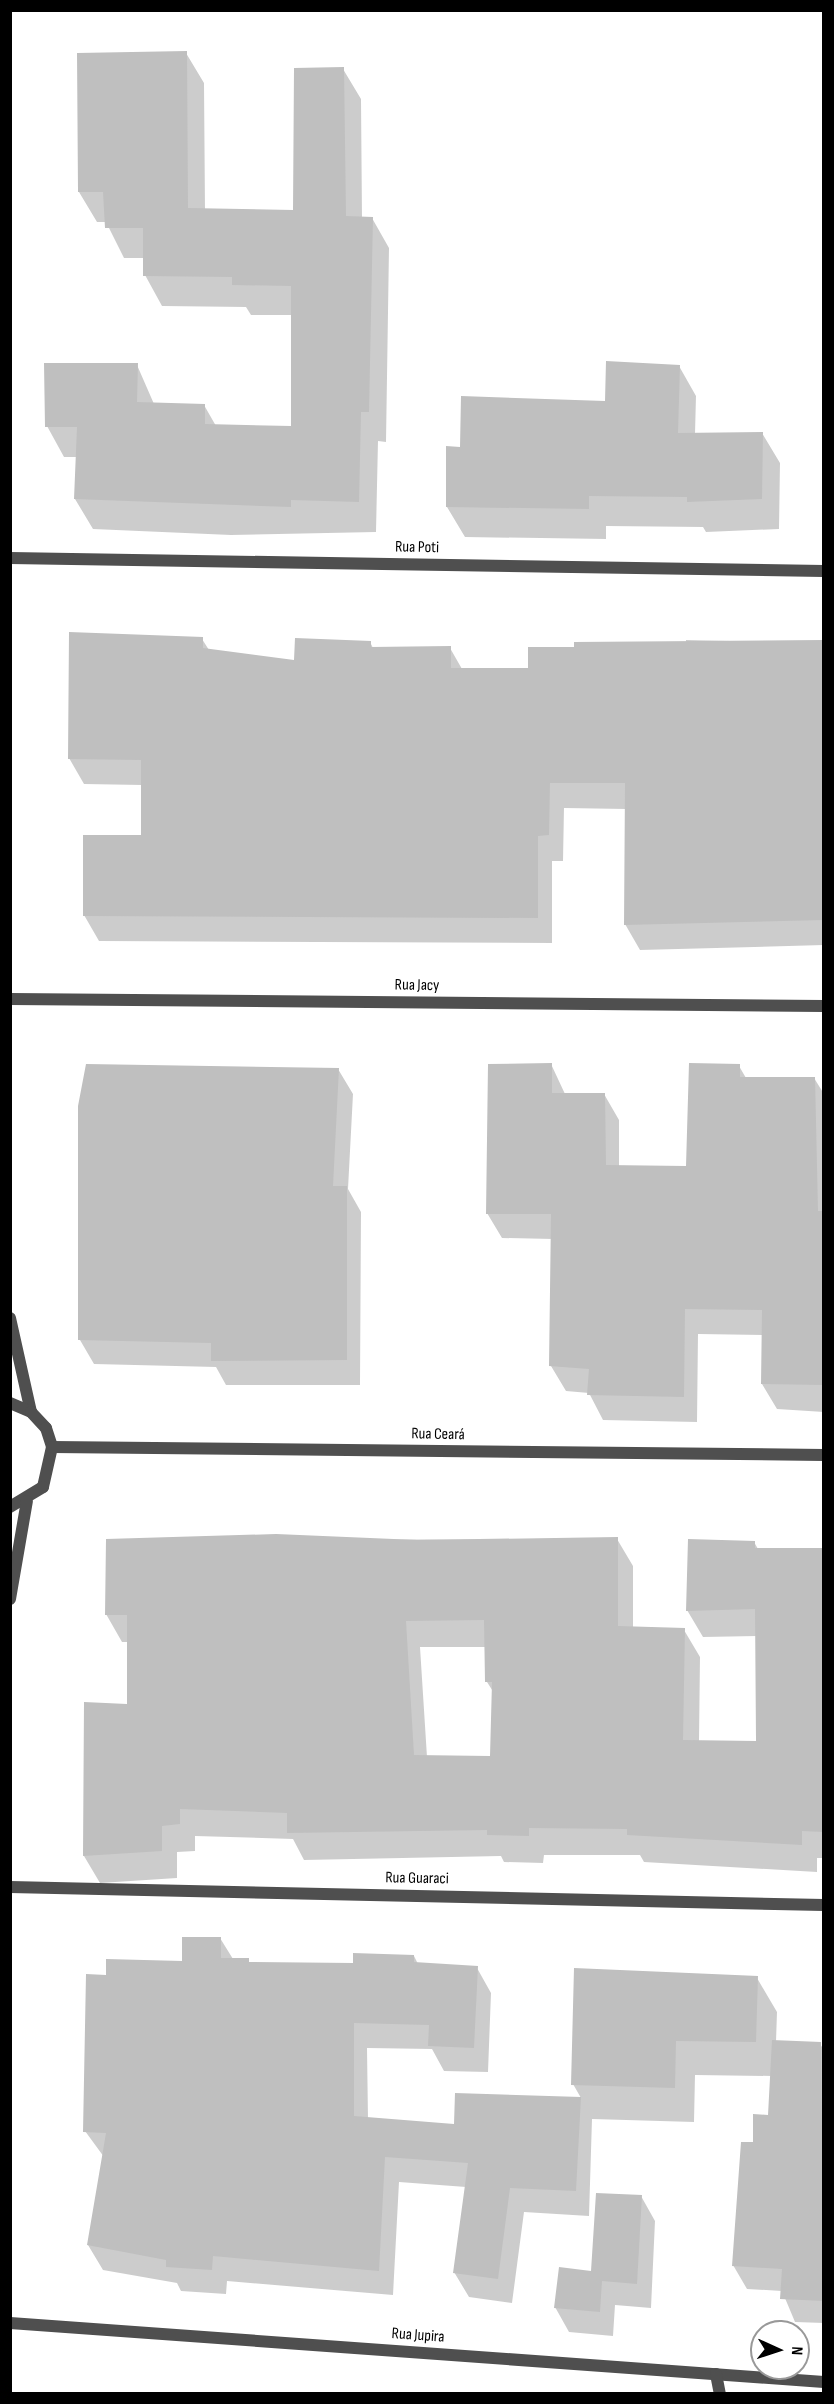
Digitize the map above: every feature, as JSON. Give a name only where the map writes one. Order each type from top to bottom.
[{"type":"street","name":"Rua Poti","points":[[10,558],[824,571]]},
{"type":"street","name":"Rua Jacy","points":[[10,999],[824,1006]]},
{"type":"street","points":[[10,1318],[31,1412]]},
{"type":"street","points":[[10,1403],[31,1412],[46,1428],[52,1448],[43,1487],[27,1501],[10,1507]]},
{"type":"street","name":"Rua Ceará","points":[[52,1448],[824,1455]]},
{"type":"street","points":[[10,1599],[27,1501]]},
{"type":"street","name":"Rua Guaraci","points":[[10,1887],[824,1905]]},
{"type":"street","name":"Rua Jupira","points":[[10,2323],[824,2382]]},
{"type":"street","points":[[716,2374],[720,2394]]},
{"type":"building","points":[[187,51],[188,208],[293,210],[294,68],[344,67],[346,216],[373,217],[369,412],[361,412],[359,502],[291,500],[291,507],[74,499],[77,427],[45,427],[44,363],[138,363],[137,402],[205,404],[205,424],[291,426],[291,286],[232,285],[232,277],[143,276],[143,228],[105,228],[103,192],[78,192],[77,53]]},
{"type":"building","points":[[606,361],[680,365],[678,433],[763,432],[762,499],[687,502],[687,497],[589,496],[589,509],[446,507],[446,446],[460,447],[461,396],[605,401]]},
{"type":"building","points":[[69,632],[203,637],[203,648],[294,660],[295,638],[371,641],[371,647],[451,646],[451,668],[528,668],[528,647],[574,647],[574,642],[824,640],[824,920],[624,925],[625,783],[550,783],[549,835],[538,836],[538,918],[83,916],[83,835],[141,835],[141,760],[68,759]]},
{"type":"building","points":[[552,1063],[552,1093],[605,1093],[606,1165],[686,1166],[689,1063],[740,1064],[740,1077],[815,1077],[818,1211],[824,1211],[824,1385],[761,1384],[762,1310],[685,1309],[684,1397],[587,1395],[589,1369],[549,1366],[551,1214],[486,1214],[488,1064]]},
{"type":"building","points":[[86,1064],[339,1068],[333,1186],[347,1186],[347,1360],[211,1361],[211,1343],[78,1340],[78,1106]]},
{"type":"building","points":[[276,1534],[417,1540],[618,1537],[618,1626],[685,1628],[683,1740],[756,1741],[755,1609],[686,1611],[688,1539],[755,1541],[755,1548],[824,1548],[824,1832],[802,1831],[802,1845],[627,1835],[627,1829],[529,1828],[529,1836],[487,1835],[487,1830],[287,1833],[287,1813],[180,1809],[180,1824],[162,1826],[162,1851],[83,1856],[84,1702],[127,1704],[127,1615],[105,1615],[106,1539]],"holes":[[[484,1620],[485,1682],[492,1682],[490,1756],[414,1755],[406,1621]]]},
{"type":"building","points":[[182,1937],[221,1937],[221,1958],[249,1958],[249,1962],[353,1963],[353,1953],[414,1955],[414,1962],[478,1966],[474,2048],[428,2046],[429,2025],[354,2023],[354,2116],[454,2124],[455,2093],[581,2097],[576,2191],[510,2188],[498,2279],[453,2273],[468,2163],[385,2157],[379,2271],[213,2256],[212,2270],[166,2267],[166,2260],[87,2245],[106,2133],[83,2132],[86,1974],[106,1975],[106,1959],[182,1961]]},
{"type":"building","points":[[574,1968],[758,1976],[756,2042],[676,2041],[675,2088],[571,2085]]},
{"type":"building","points":[[772,2040],[821,2042],[824,2301],[780,2299],[782,2269],[732,2266],[741,2142],[753,2142],[753,2114],[768,2115]]},
{"type":"building","points":[[596,2193],[642,2195],[637,2284],[602,2281],[600,2312],[554,2308],[559,2267],[591,2271]]}]
